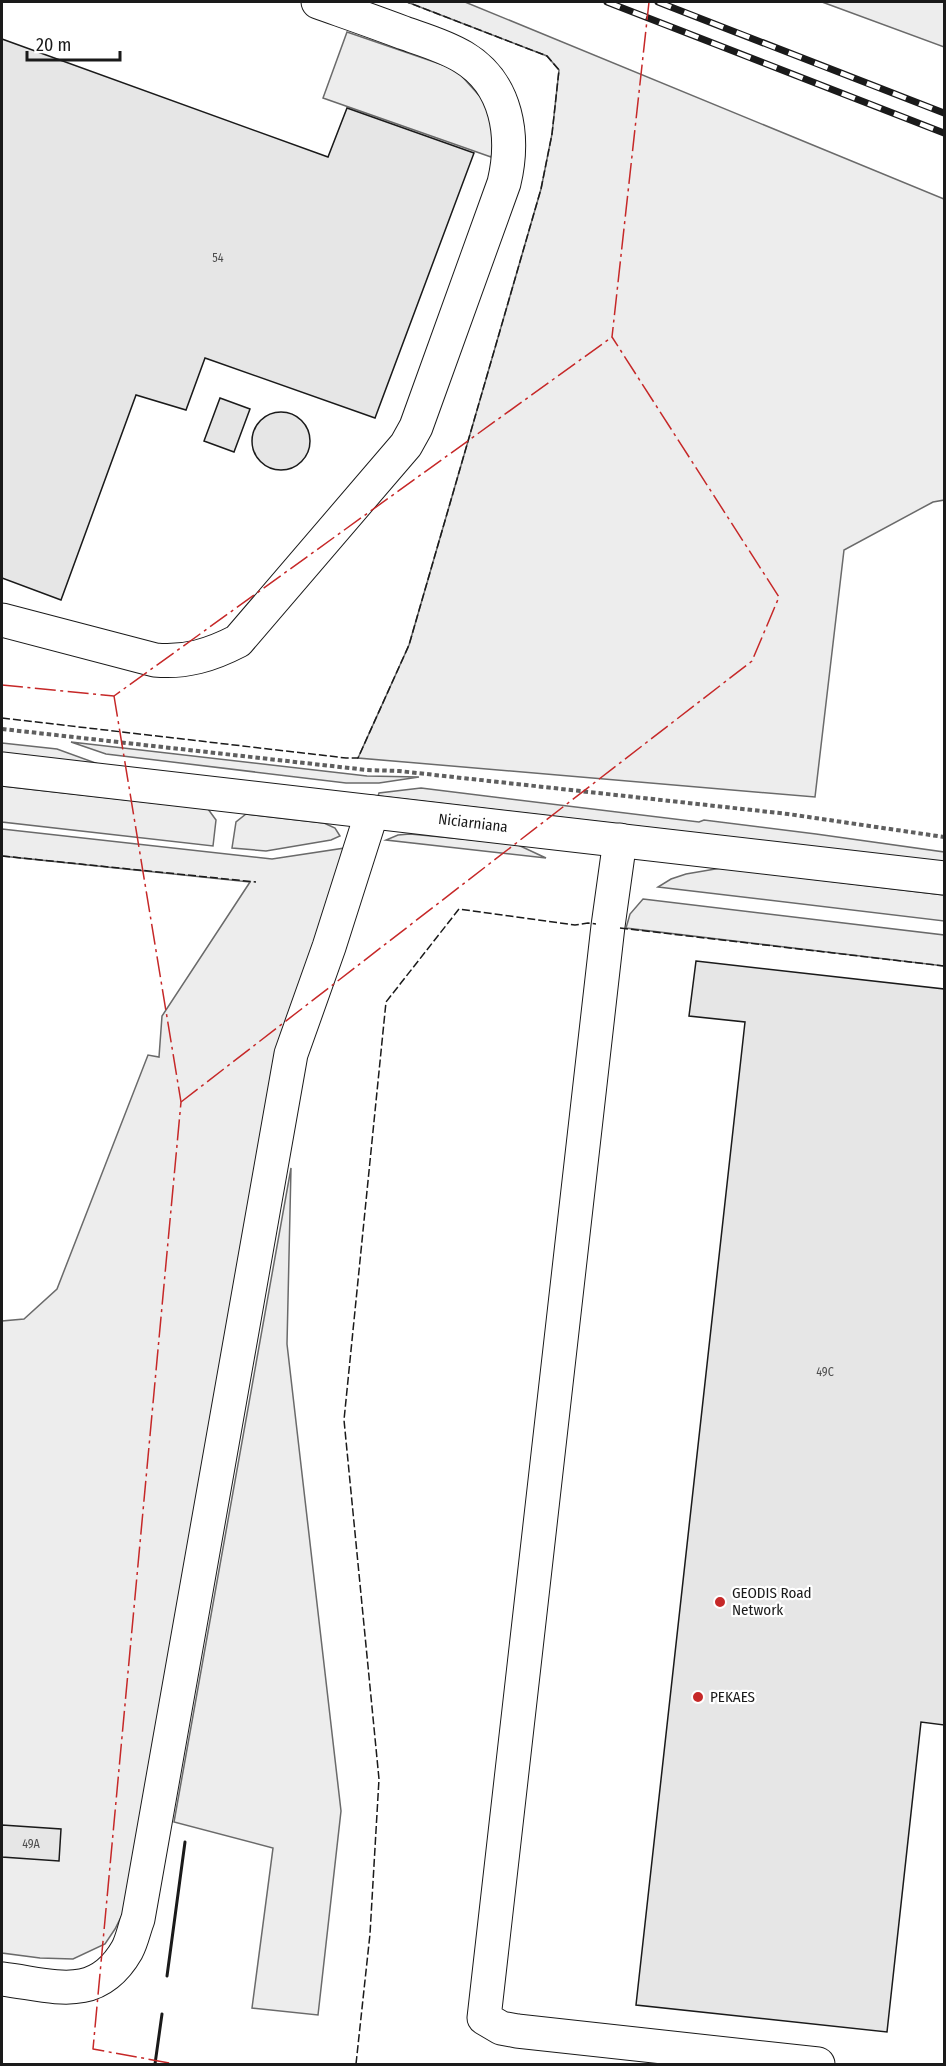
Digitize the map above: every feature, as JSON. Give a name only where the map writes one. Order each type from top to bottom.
[{"type":"street","points":[[2,620],[154,660],[172,662],[215,653],[238,641],[406,445],[416,427],[504,183],[509,160],[509,135],[504,113],[496,90],[482,72],[465,58],[444,48],[318,2]]},
{"type":"street","name":"Niciarniana","points":[[2,770],[945,878]]},
{"type":"street","points":[[2,1979],[71,1988],[91,1985],[112,1971],[128,1948],[138,1919],[291,1054],[329,947],[372,812]]},
{"type":"street","points":[[620,840],[608,926],[484,2018],[501,2028],[517,2031],[818,2064]]},
{"type":"path","points":[[2,729],[367,771],[399,771],[753,810],[945,837]]},
{"type":"shaded area","points":[[407,2],[465,2],[944,199],[944,500],[933,502],[844,550],[815,797],[358,758],[409,645],[541,189],[552,134],[559,70],[547,56]]},
{"type":"shaded area","points":[[822,2],[944,2],[944,47]]},
{"type":"shaded area","points":[[347,32],[446,66],[459,73],[485,102],[498,136],[491,157],[323,98]]},
{"type":"shaded area","points":[[71,742],[367,776],[419,777],[379,783],[346,783],[106,754]]},
{"type":"shaded area","points":[[2,743],[57,749],[101,765],[2,753]]},
{"type":"shaded area","points":[[2,786],[208,809],[216,820],[213,846],[2,822]]},
{"type":"shaded area","points":[[421,788],[699,822],[704,820],[944,852],[944,862],[378,796],[379,793]]},
{"type":"shaded area","points":[[246,814],[324,823],[335,828],[340,836],[331,840],[266,851],[232,848],[236,822]]},
{"type":"shaded area","points":[[2,829],[272,859],[345,848],[125,1909],[105,1944],[73,1959],[2,1953],[2,1321],[24,1319],[57,1289],[148,1055],[159,1057],[162,1016],[250,882],[2,856]]},
{"type":"shaded area","points":[[410,834],[516,844],[546,858],[386,840],[398,835]]},
{"type":"shaded area","points":[[721,868],[944,895],[944,921],[658,887],[686,874]]},
{"type":"shaded area","points":[[643,899],[944,935],[944,966],[626,928],[630,914]]},
{"type":"shaded area","points":[[291,1168],[287,1344],[341,1811],[318,2015],[252,2008],[273,1848],[174,1822]]},
{"type":"building","points":[[2,39],[328,157],[347,108],[474,153],[375,418],[205,358],[186,410],[136,395],[61,600],[2,578]]},
{"type":"building","points":[[220,398],[250,409],[234,452],[204,441]]},
{"type":"building","points":[[281,412],[292,414],[305,425],[310,441],[308,452],[297,465],[281,470],[270,468],[257,457],[252,441],[254,430],[265,417]]},
{"type":"building","points":[[696,961],[944,989],[944,1725],[921,1722],[887,2032],[636,2005],[745,1022],[689,1016]]},
{"type":"building","points":[[2,1825],[61,1829],[59,1861],[2,1857]]},
{"type":"railway","points":[[607,2],[944,133]]},
{"type":"railway","points":[[658,2],[944,113]]},
{"type":"fence","points":[[2,718],[358,758],[409,645],[541,189],[552,134],[559,70],[547,56],[407,2]]},
{"type":"fence","points":[[2,856],[256,882]]},
{"type":"fence","points":[[356,2064],[370,1934],[379,1779],[344,1420],[386,1002],[459,909],[575,925],[596,924]]},
{"type":"fence","points":[[620,928],[944,966]]},
{"type":"wall","points":[[167,1976],[185,1842]]},
{"type":"wall","points":[[155,2064],[162,2014]]},
{"type":"power","points":[[181,1102],[752,661],[779,597],[612,337],[649,2]]},
{"type":"power","points":[[2,685],[114,696],[612,337]]},
{"type":"power","points":[[114,696],[181,1102],[93,2049],[175,2064]]},
{"type":"place","name":"GEODIS Road Network","points":[[720,1602]]},
{"type":"place","name":"PEKAES","points":[[698,1697]]}]
